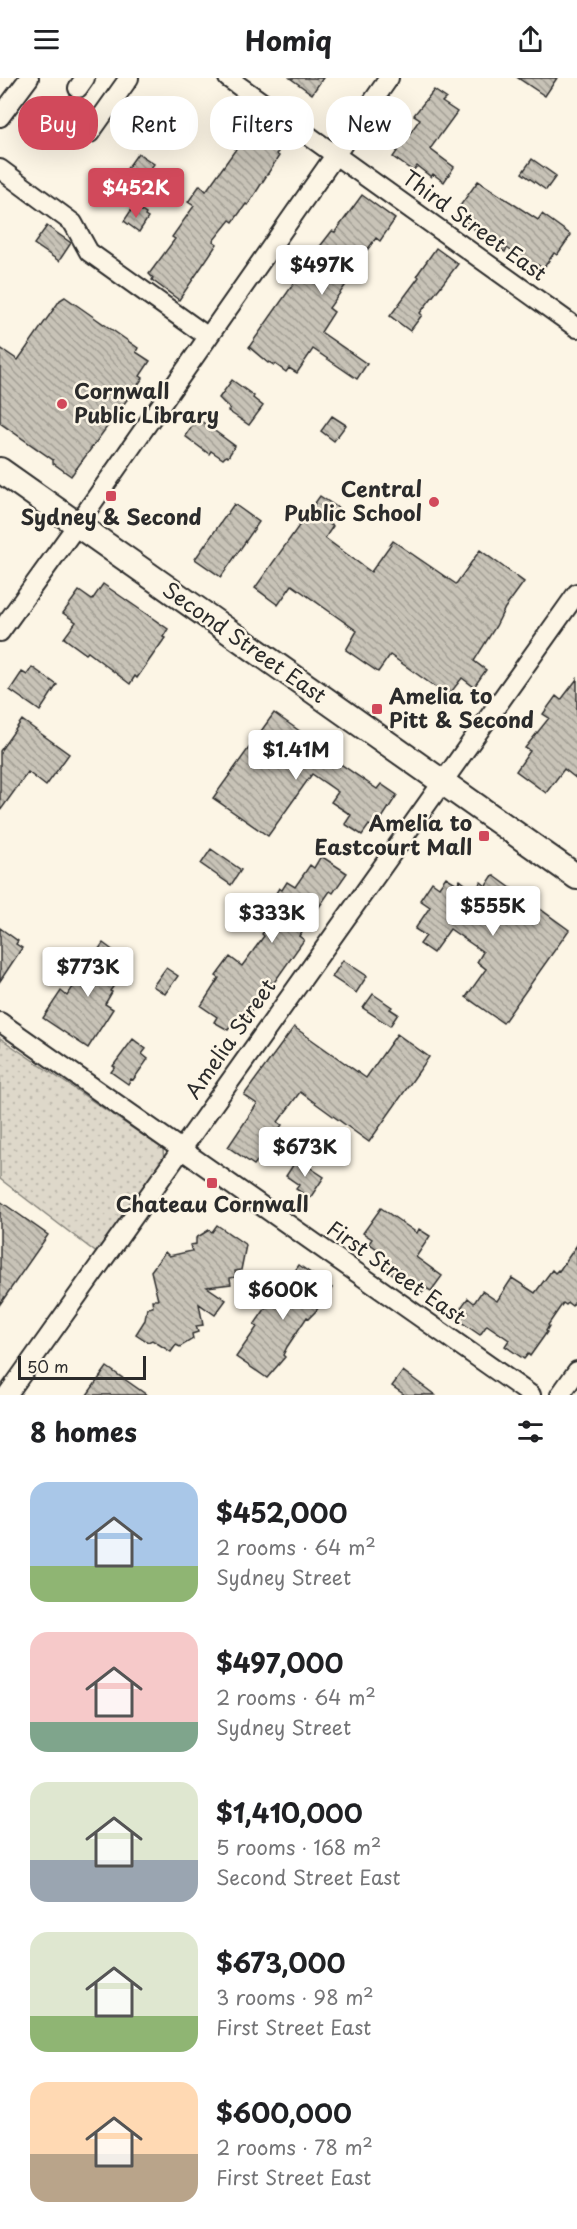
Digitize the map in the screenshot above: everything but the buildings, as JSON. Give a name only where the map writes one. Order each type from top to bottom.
[{"type":"main road","name":"Second Street East","points":[[0,470],[577,877]]},
{"type":"street","points":[[0,117],[29,78]]},
{"type":"street","points":[[98,122],[129,78]]},
{"type":"street","name":"Third Street East","points":[[228,78],[577,328]]},
{"type":"street","points":[[0,632],[389,78]]},
{"type":"street","points":[[0,169],[73,223],[89,252],[208,338]]},
{"type":"street","name":"Amelia Street","points":[[7,1395],[577,593]]},
{"type":"street","name":"First Street East","points":[[0,1022],[531,1395]]},
{"type":"street","points":[[561,1395],[577,1371]]},
{"type":"shaded area","points":[[0,1038],[163,1149],[164,1162],[98,1254],[0,1179]]},
{"type":"place","name":"Cornwall Public Library","points":[[62,404]]},
{"type":"place","name":"Sydney & Second","points":[[111,496]]},
{"type":"place","name":"Central Public School","points":[[434,502]]},
{"type":"place","name":"Amelia to Pitt & Second","points":[[377,709]]},
{"type":"place","name":"Amelia to Eastcourt Mall","points":[[484,836]]},
{"type":"place","name":"Chateau Cornwall","points":[[212,1183]]}]
